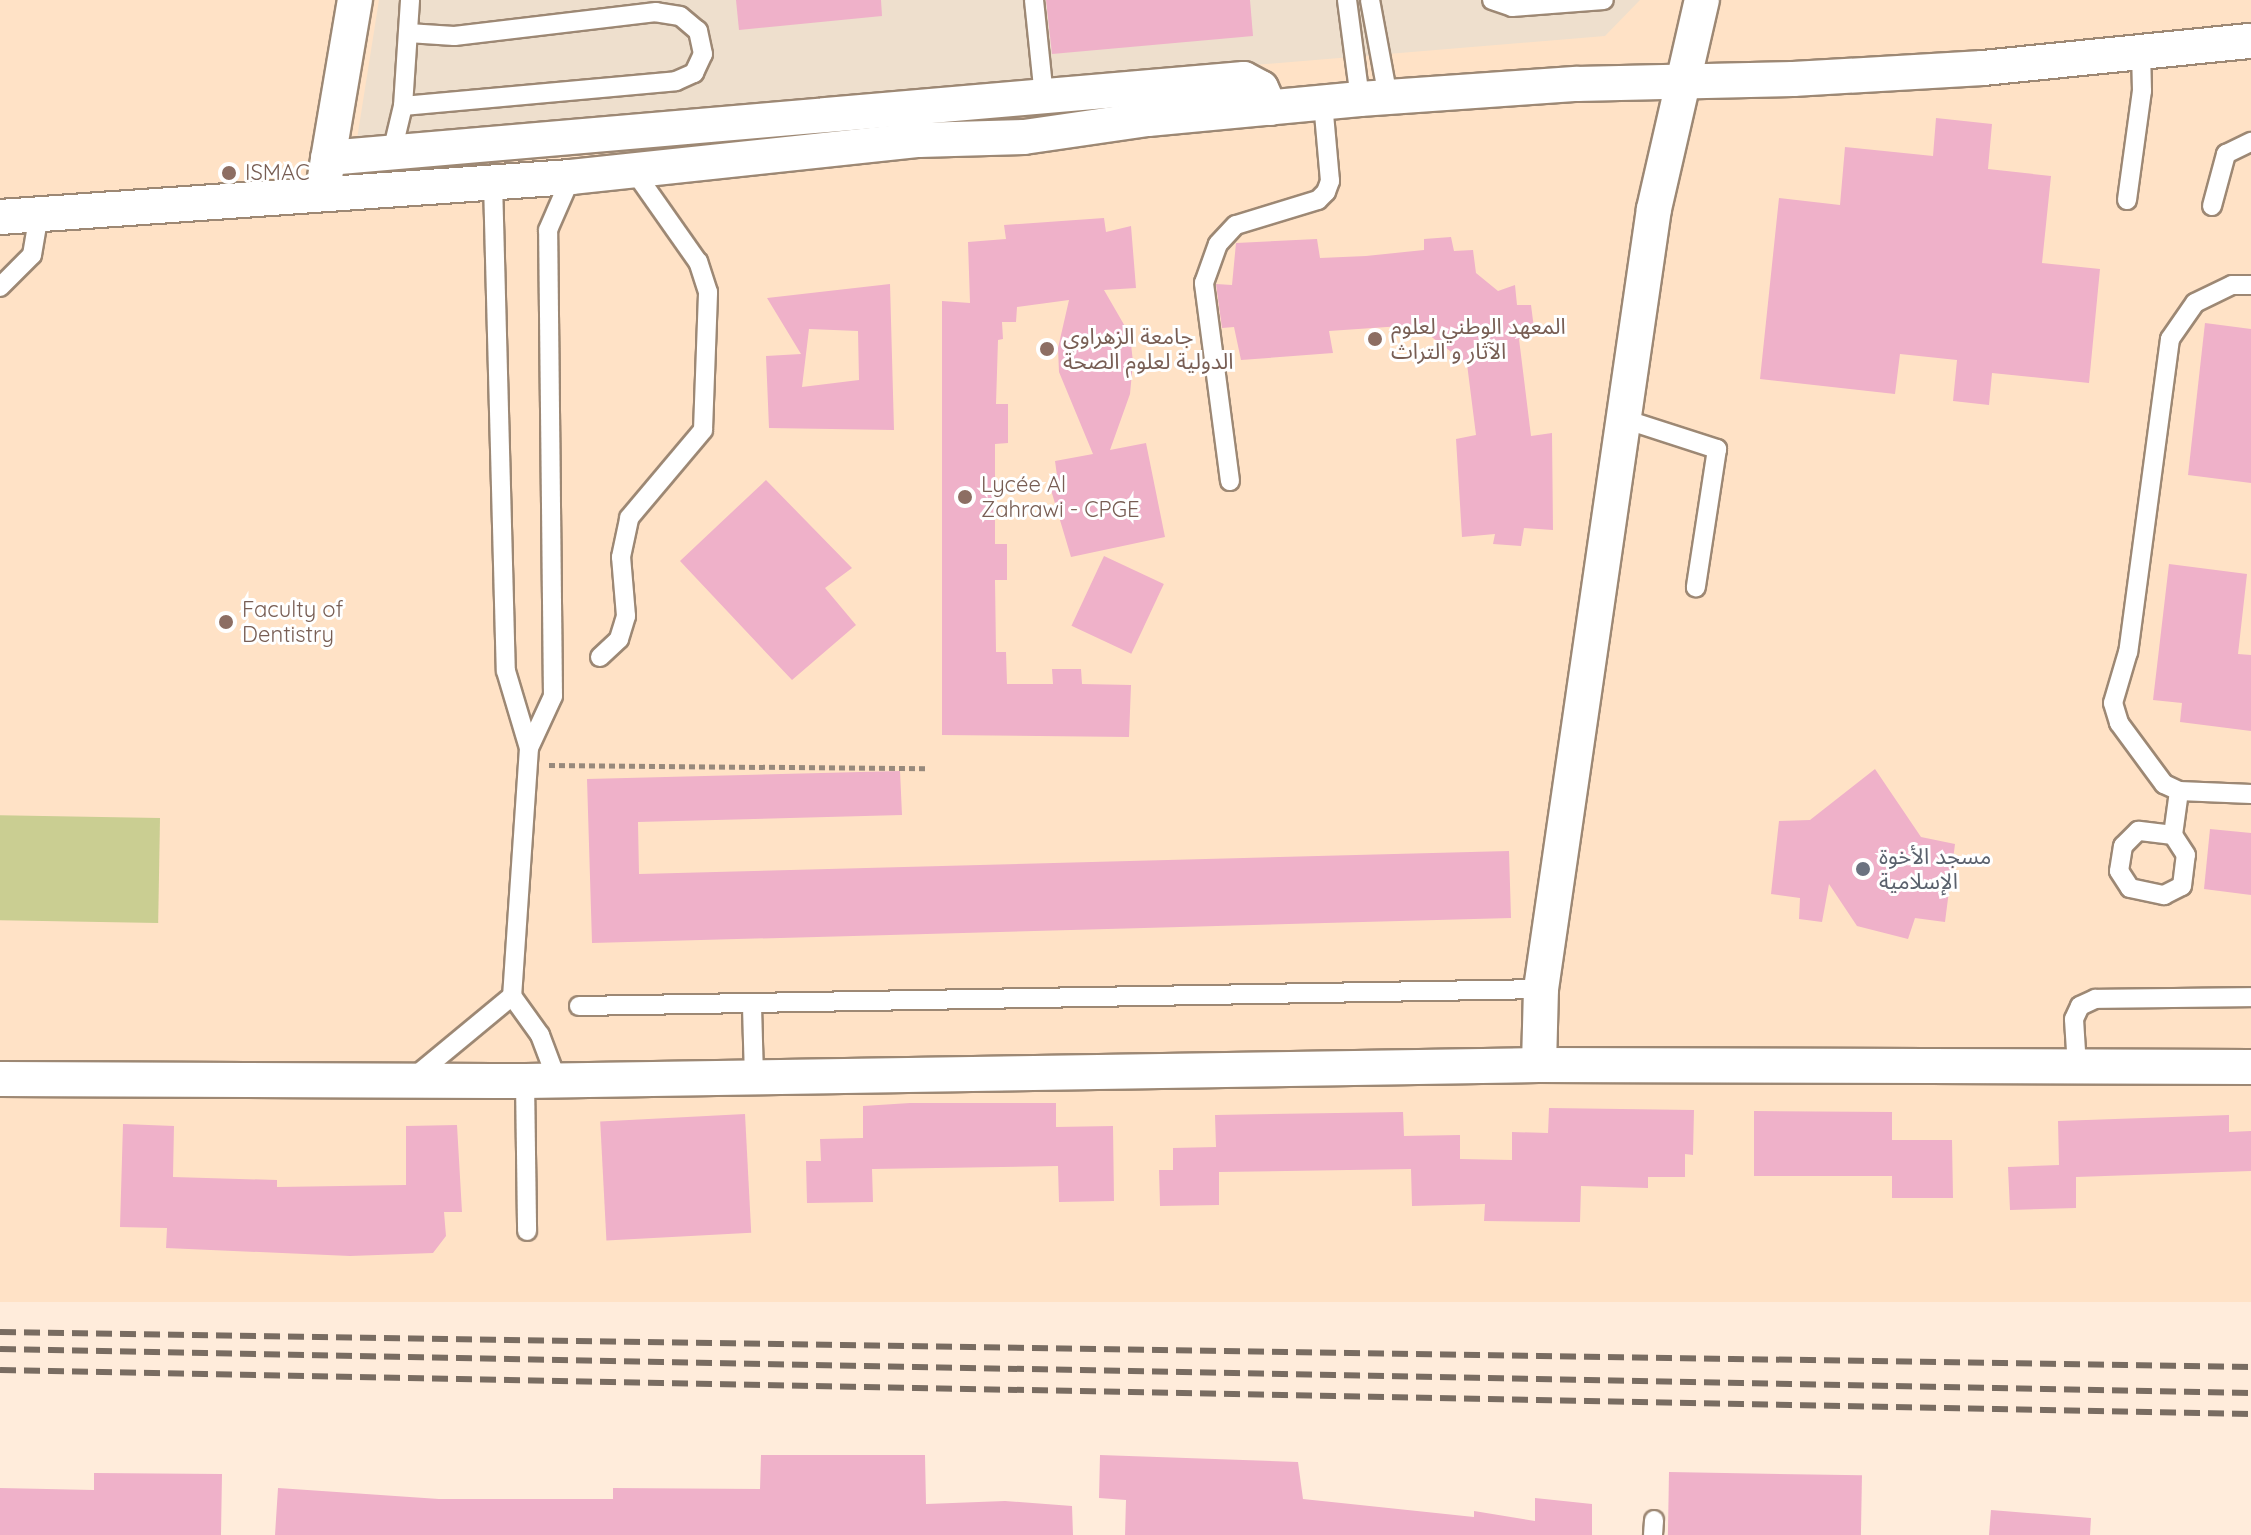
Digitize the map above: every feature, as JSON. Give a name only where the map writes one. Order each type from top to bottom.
[{"type":"street","points":[[322,195],[355,0]]},
{"type":"street","points":[[1539,1065],[1541,989],[1654,209],[1702,0]]},
{"type":"street","points":[[0,217],[571,177],[937,138],[1024,137],[1374,98],[1686,80],[1983,68],[2251,41]]},
{"type":"street","points":[[328,158],[1244,79],[1261,88],[1270,108]]},
{"type":"street","points":[[0,1079],[541,1081],[1539,1065],[2251,1067]]},
{"type":"lane","points":[[392,152],[403,106],[410,0]]},
{"type":"lane","points":[[1034,0],[1044,96]]},
{"type":"lane","points":[[1347,0],[1374,98]]},
{"type":"lane","points":[[1370,0],[1374,98]]},
{"type":"lane","points":[[1492,0],[1512,7],[1604,0]]},
{"type":"lane","points":[[403,106],[676,81],[694,73],[703,54],[698,31],[680,16],[656,12],[454,36],[408,33]]},
{"type":"lane","points":[[2127,200],[2142,91],[2141,51]]},
{"type":"lane","points":[[1230,481],[1204,283],[1218,244],[1236,225],[1318,200],[1326,192],[1330,181],[1323,103]]},
{"type":"lane","points":[[2212,206],[2226,154],[2251,142]]},
{"type":"lane","points":[[600,657],[619,639],[626,616],[621,557],[629,518],[703,430],[708,292],[698,262],[634,171]]},
{"type":"lane","points":[[527,1231],[541,1081],[540,1035],[512,996],[529,757],[553,696],[548,230],[571,177]]},
{"type":"lane","points":[[493,182],[506,671],[529,757]]},
{"type":"lane","points":[[0,287],[9,273],[32,255],[39,214]]},
{"type":"lane","points":[[2251,285],[2232,285],[2195,303],[2170,339],[2128,652],[2114,687],[2119,723],[2151,771],[2179,791],[2251,794]]},
{"type":"lane","points":[[1624,419],[1717,449],[1696,587]]},
{"type":"lane","points":[[2173,835],[2179,791]]},
{"type":"lane","points":[[579,1006],[752,1006],[1541,989]]},
{"type":"lane","points":[[411,1080],[512,996]]},
{"type":"lane","points":[[2077,1067],[2074,1019],[2080,1006],[2095,999],[2251,997]]},
{"type":"lane","points":[[752,1006],[754,1078]]},
{"type":"path","points":[[529,757],[928,768]]},
{"type":"shaded area","points":[[0,0],[2251,0],[2251,1302],[0,1302]]},
{"type":"shaded area","points":[[379,0],[1640,0],[1605,36],[357,139]]},
{"type":"green space","points":[[0,815],[160,818],[158,923],[0,920]]},
{"type":"building","points":[[736,0],[881,0],[882,16],[739,30]]},
{"type":"building","points":[[1046,0],[1250,0],[1253,36],[1052,54]]},
{"type":"building","points":[[1936,118],[1992,124],[1988,169],[2051,176],[2042,263],[2100,269],[2089,383],[1992,373],[1989,405],[1953,401],[1957,360],[1900,354],[1895,394],[1760,379],[1779,198],[1840,205],[1845,147],[1933,156]]},
{"type":"building","points":[[1104,218],[1106,232],[1131,226],[1136,288],[1104,290],[1130,335],[1133,362],[1130,394],[1110,450],[1146,443],[1165,537],[1071,557],[1051,490],[1059,490],[1055,461],[1093,454],[1059,372],[1058,348],[1069,300],[1017,307],[1016,322],[1002,322],[1003,339],[998,340],[996,404],[1008,404],[1008,443],[995,444],[995,544],[1007,544],[1007,580],[995,580],[996,652],[1006,652],[1007,684],[1053,684],[1052,669],[1081,669],[1082,684],[1131,685],[1129,737],[942,735],[942,301],[970,303],[968,242],[1006,239],[1004,225]]},
{"type":"building","name":"المعهد الوطني لعلوم الآثار و التراث","points":[[1451,237],[1454,251],[1473,250],[1476,273],[1498,291],[1515,285],[1517,305],[1531,305],[1535,336],[1519,339],[1531,436],[1552,433],[1553,530],[1524,528],[1521,546],[1493,544],[1495,534],[1462,537],[1456,439],[1476,435],[1467,364],[1416,325],[1329,331],[1333,353],[1241,360],[1234,327],[1222,328],[1216,284],[1232,285],[1236,243],[1317,239],[1320,258],[1424,250],[1424,239]]},
{"type":"building","points":[[890,284],[894,430],[769,428],[766,356],[801,354],[767,298]],"holes":[[[809,329],[858,331],[859,380],[802,387]]]},
{"type":"building","points":[[2205,323],[2251,329],[2251,483],[2188,475]]},
{"type":"building","points":[[766,480],[852,568],[825,588],[856,625],[792,680],[680,561]]},
{"type":"building","points":[[1104,556],[1164,584],[1131,654],[1071,626]]},
{"type":"building","points":[[2169,564],[2247,574],[2238,654],[2251,655],[2251,731],[2180,722],[2182,703],[2153,700]]},
{"type":"building","name":"مسجد الأخوة الإسلامية","points":[[1875,769],[1921,837],[1955,844],[1945,922],[1915,918],[1908,939],[1857,926],[1829,884],[1822,922],[1799,919],[1800,898],[1771,894],[1779,821],[1810,820]]},
{"type":"building","points":[[900,771],[902,815],[638,822],[639,874],[1509,851],[1511,918],[592,943],[587,779]]},
{"type":"building","points":[[2210,829],[2251,833],[2251,895],[2204,889]]},
{"type":"building","points":[[1056,1103],[1056,1127],[1113,1126],[1114,1201],[1059,1202],[1058,1166],[872,1169],[873,1202],[807,1203],[806,1161],[821,1161],[820,1139],[863,1138],[863,1106]]},
{"type":"building","points":[[1549,1108],[1694,1110],[1693,1155],[1685,1154],[1685,1177],[1648,1177],[1648,1188],[1581,1186],[1580,1222],[1484,1221],[1485,1204],[1412,1206],[1411,1169],[1219,1172],[1219,1205],[1160,1206],[1159,1170],[1173,1170],[1173,1148],[1216,1147],[1215,1115],[1403,1112],[1404,1136],[1460,1135],[1460,1159],[1512,1160],[1512,1132],[1548,1133]]},
{"type":"building","points":[[1754,1111],[1892,1112],[1892,1140],[1952,1140],[1953,1198],[1892,1198],[1892,1176],[1754,1176]]},
{"type":"building","points":[[745,1114],[751,1233],[606,1240],[600,1122]]},
{"type":"building","points":[[2229,1115],[2229,1132],[2251,1131],[2251,1171],[2076,1177],[2076,1208],[2010,1210],[2008,1167],[2059,1165],[2058,1121]]},
{"type":"building","points":[[123,1124],[174,1126],[173,1177],[277,1180],[277,1187],[406,1185],[406,1126],[457,1125],[462,1212],[444,1212],[446,1236],[433,1253],[350,1256],[166,1248],[167,1228],[120,1227]]},
{"type":"building","points":[[761,1455],[925,1455],[926,1504],[1005,1501],[1072,1506],[1073,1535],[275,1535],[278,1488],[439,1499],[613,1499],[613,1488],[760,1489]]},
{"type":"building","points":[[1100,1455],[1298,1462],[1303,1499],[1474,1517],[1474,1511],[1535,1521],[1535,1498],[1592,1504],[1592,1535],[1125,1535],[1126,1500],[1099,1498]]},
{"type":"building","points":[[1669,1472],[1862,1475],[1861,1535],[1668,1535]]},
{"type":"building","points":[[94,1473],[222,1474],[221,1535],[0,1535],[0,1488],[94,1490]]},
{"type":"building","points":[[1991,1510],[2091,1518],[2090,1535],[1989,1535]]},
{"type":"railway","points":[[0,1332],[2251,1367]]},
{"type":"railway","points":[[0,1349],[2251,1393]]},
{"type":"railway","points":[[0,1370],[2251,1414]]},
{"type":"place","name":"ISMAC","points":[[229,173]]},
{"type":"place","name":"المعهد الوطني لعلوم الآثار و التراث","points":[[1375,339]]},
{"type":"place","name":"جامعة الزهراوي الدولية لعلوم الصحة","points":[[1047,349]]},
{"type":"place","name":"Lycée Al Zahrawi - CPGE","points":[[965,497]]},
{"type":"place","name":"Faculty of Dentistry","points":[[226,622]]},
{"type":"place","name":"مسجد الأخوة الإسلامية","points":[[1863,869]]}]
